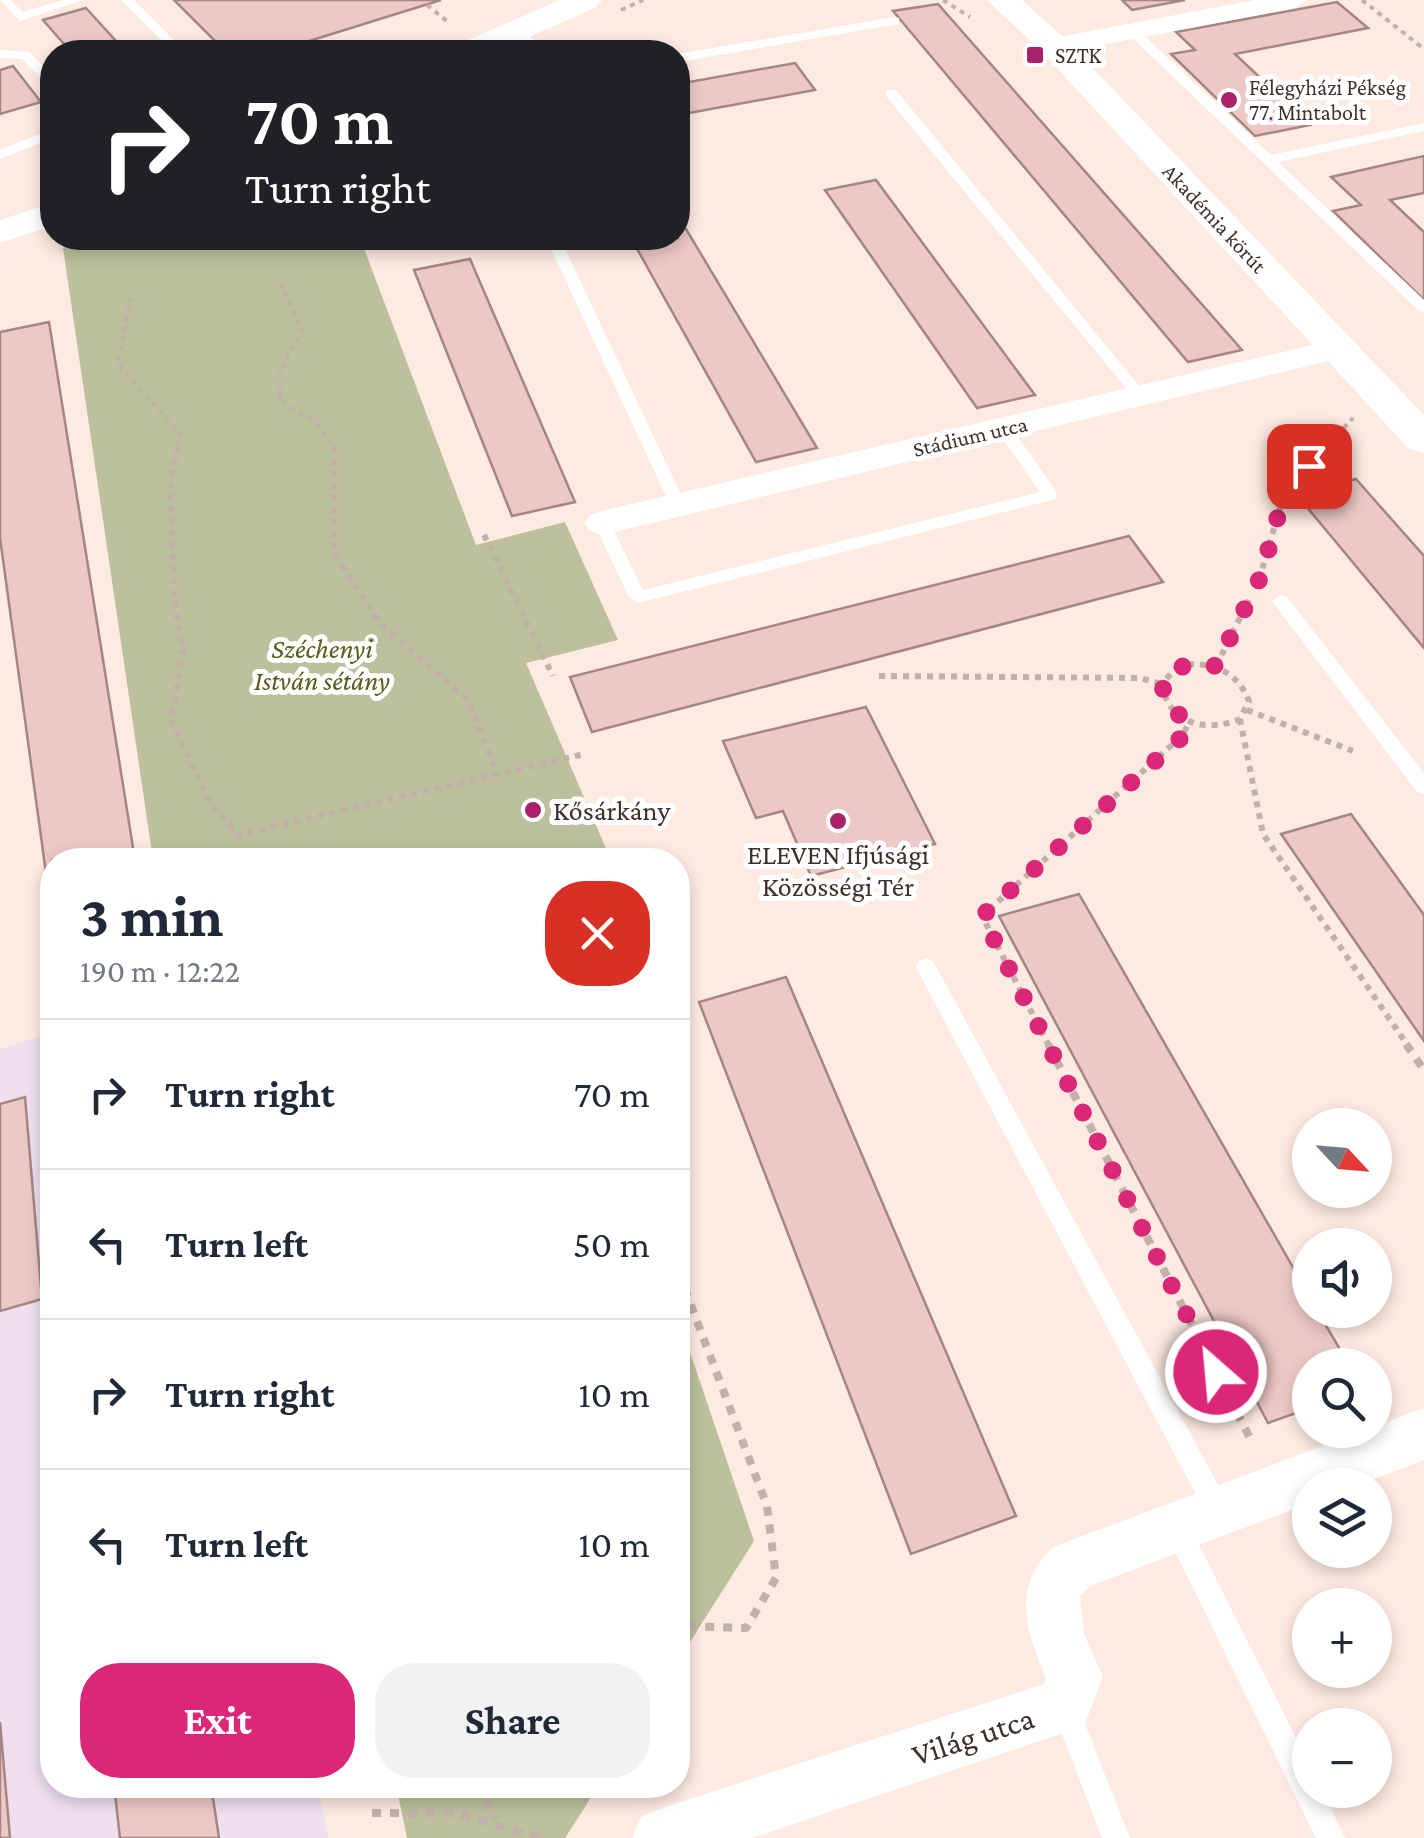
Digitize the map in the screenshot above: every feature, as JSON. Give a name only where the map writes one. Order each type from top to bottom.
[{"type":"street","points":[[497,40],[586,0]]},
{"type":"street","name":"Akadémia körút","points":[[1003,0],[1054,46],[1424,440]]},
{"type":"street","points":[[1054,46],[1291,0]]},
{"type":"street","points":[[0,232],[40,218]]},
{"type":"street","name":"Stádium utca","points":[[602,523],[1338,349]]},
{"type":"street","name":"Világ utca","points":[[662,1838],[1064,1706],[1074,1677],[1052,1625],[1050,1596],[1060,1575],[1072,1566],[1424,1434]]},
{"type":"lane","points":[[4,4],[20,17],[77,0]]},
{"type":"lane","points":[[133,1],[169,40]]},
{"type":"lane","points":[[690,56],[895,22]]},
{"type":"lane","points":[[1132,31],[1424,308]]},
{"type":"lane","points":[[516,32],[527,40]]},
{"type":"lane","points":[[0,54],[26,55],[40,70]]},
{"type":"lane","points":[[891,93],[1140,396]]},
{"type":"lane","points":[[1267,160],[1424,127]]},
{"type":"lane","points":[[0,155],[40,138]]},
{"type":"lane","points":[[559,250],[678,505]]},
{"type":"lane","points":[[602,523],[638,597],[1050,495],[1003,428]]},
{"type":"lane","points":[[1281,602],[1419,781]]},
{"type":"lane","points":[[926,966],[1197,1518],[1331,1838]]},
{"type":"lane","points":[[1064,1706],[1116,1838]]},
{"type":"path","points":[[1362,0],[1424,49]]},
{"type":"path","points":[[427,4],[450,23]]},
{"type":"path","points":[[280,283],[302,331],[280,372],[280,400],[316,423],[336,450],[334,554],[382,625],[469,702],[497,775]]},
{"type":"path","points":[[131,297],[118,364],[181,434],[170,478],[175,608],[182,626],[184,674],[171,721],[210,802],[238,835],[584,754]]},
{"type":"path","points":[[1216,666],[1261,576],[1285,491],[1357,414]]},
{"type":"path","points":[[484,535],[554,676]]},
{"type":"path","points":[[1216,666],[1240,680],[1249,701],[1247,710],[1240,718],[1218,727],[1189,722],[1167,706],[1162,684],[1176,668],[1216,666]]},
{"type":"path","points":[[879,676],[1140,678],[1162,684]]},
{"type":"path","points":[[1247,710],[1419,781]]},
{"type":"path","points":[[1240,718],[1263,834],[1424,1070]]},
{"type":"path","points":[[1189,722],[1183,736],[982,916],[1252,1442]]},
{"type":"path","points":[[690,1302],[767,1506],[776,1578],[746,1628],[690,1626]]},
{"type":"path","points":[[484,1798],[496,1821]]},
{"type":"path","points":[[372,1814],[432,1808],[496,1821],[539,1838]]},
{"type":"shaded area","points":[[40,1037],[40,1798],[320,1798],[328,1838],[0,1838],[0,1049]]},
{"type":"green space","name":"Széchenyi István sétány","points":[[63,250],[365,250],[476,545],[565,522],[618,640],[526,663],[606,848],[151,848]]},
{"type":"green space","points":[[690,1352],[754,1541],[690,1642]]},
{"type":"green space","points":[[399,1798],[591,1798],[565,1838],[407,1838]]},
{"type":"building","points":[[174,0],[441,0],[313,40],[214,40]]},
{"type":"building","points":[[1122,0],[1185,0],[1132,10]]},
{"type":"building","points":[[1337,2],[1368,28],[1235,54],[1310,125],[1255,136],[1171,54],[1195,50],[1176,32]]},
{"type":"building","points":[[938,4],[1242,350],[1188,362],[893,11]]},
{"type":"building","points":[[86,8],[115,40],[60,40],[43,20]]},
{"type":"building","points":[[795,63],[815,90],[690,113],[690,82]]},
{"type":"building","points":[[13,66],[40,102],[0,114],[0,70]]},
{"type":"building","points":[[1424,156],[1424,193],[1390,200],[1424,232],[1424,300],[1333,211],[1361,205],[1331,177]]},
{"type":"building","points":[[876,180],[1035,395],[977,408],[825,190]]},
{"type":"building","points":[[690,236],[817,448],[756,462],[638,250],[690,250]]},
{"type":"building","points":[[470,259],[575,502],[512,516],[414,270]]},
{"type":"building","points":[[49,322],[133,848],[43,848],[0,538],[0,332]]},
{"type":"building","points":[[1356,479],[1424,556],[1424,648],[1296,494]]},
{"type":"building","points":[[1129,536],[1163,582],[592,732],[570,677]]},
{"type":"building","points":[[866,707],[935,844],[811,876],[783,811],[756,818],[723,741]]},
{"type":"building","points":[[1351,814],[1424,915],[1424,1041],[1281,834]]},
{"type":"building","points":[[1079,894],[1292,1266],[1292,1328],[1327,1328],[1339,1348],[1292,1348],[1292,1414],[1268,1423],[999,916]]},
{"type":"building","points":[[786,977],[1016,1516],[911,1554],[699,1002]]},
{"type":"building","points":[[25,1097],[40,1300],[0,1311],[0,1104]]},
{"type":"building","points":[[0,1722],[10,1838],[0,1838]]},
{"type":"building","points":[[115,1798],[213,1798],[219,1838],[120,1838]]},
{"type":"place","name":"SZTK","points":[[1035,55]]},
{"type":"place","name":"Félegyházi Pékség 77. Mintabolt","points":[[1229,100]]},
{"type":"place","name":"Kősárkány","points":[[533,810]]},
{"type":"place","name":"ELEVEN Ifjúsági Közösségi Tér","points":[[838,821]]},
{"type":"route","points":[[1216,1372],[982,916],[1183,736],[1189,722],[1167,706],[1162,684],[1176,668],[1188,664],[1216,666],[1261,576],[1285,491],[1309,466]]}]
